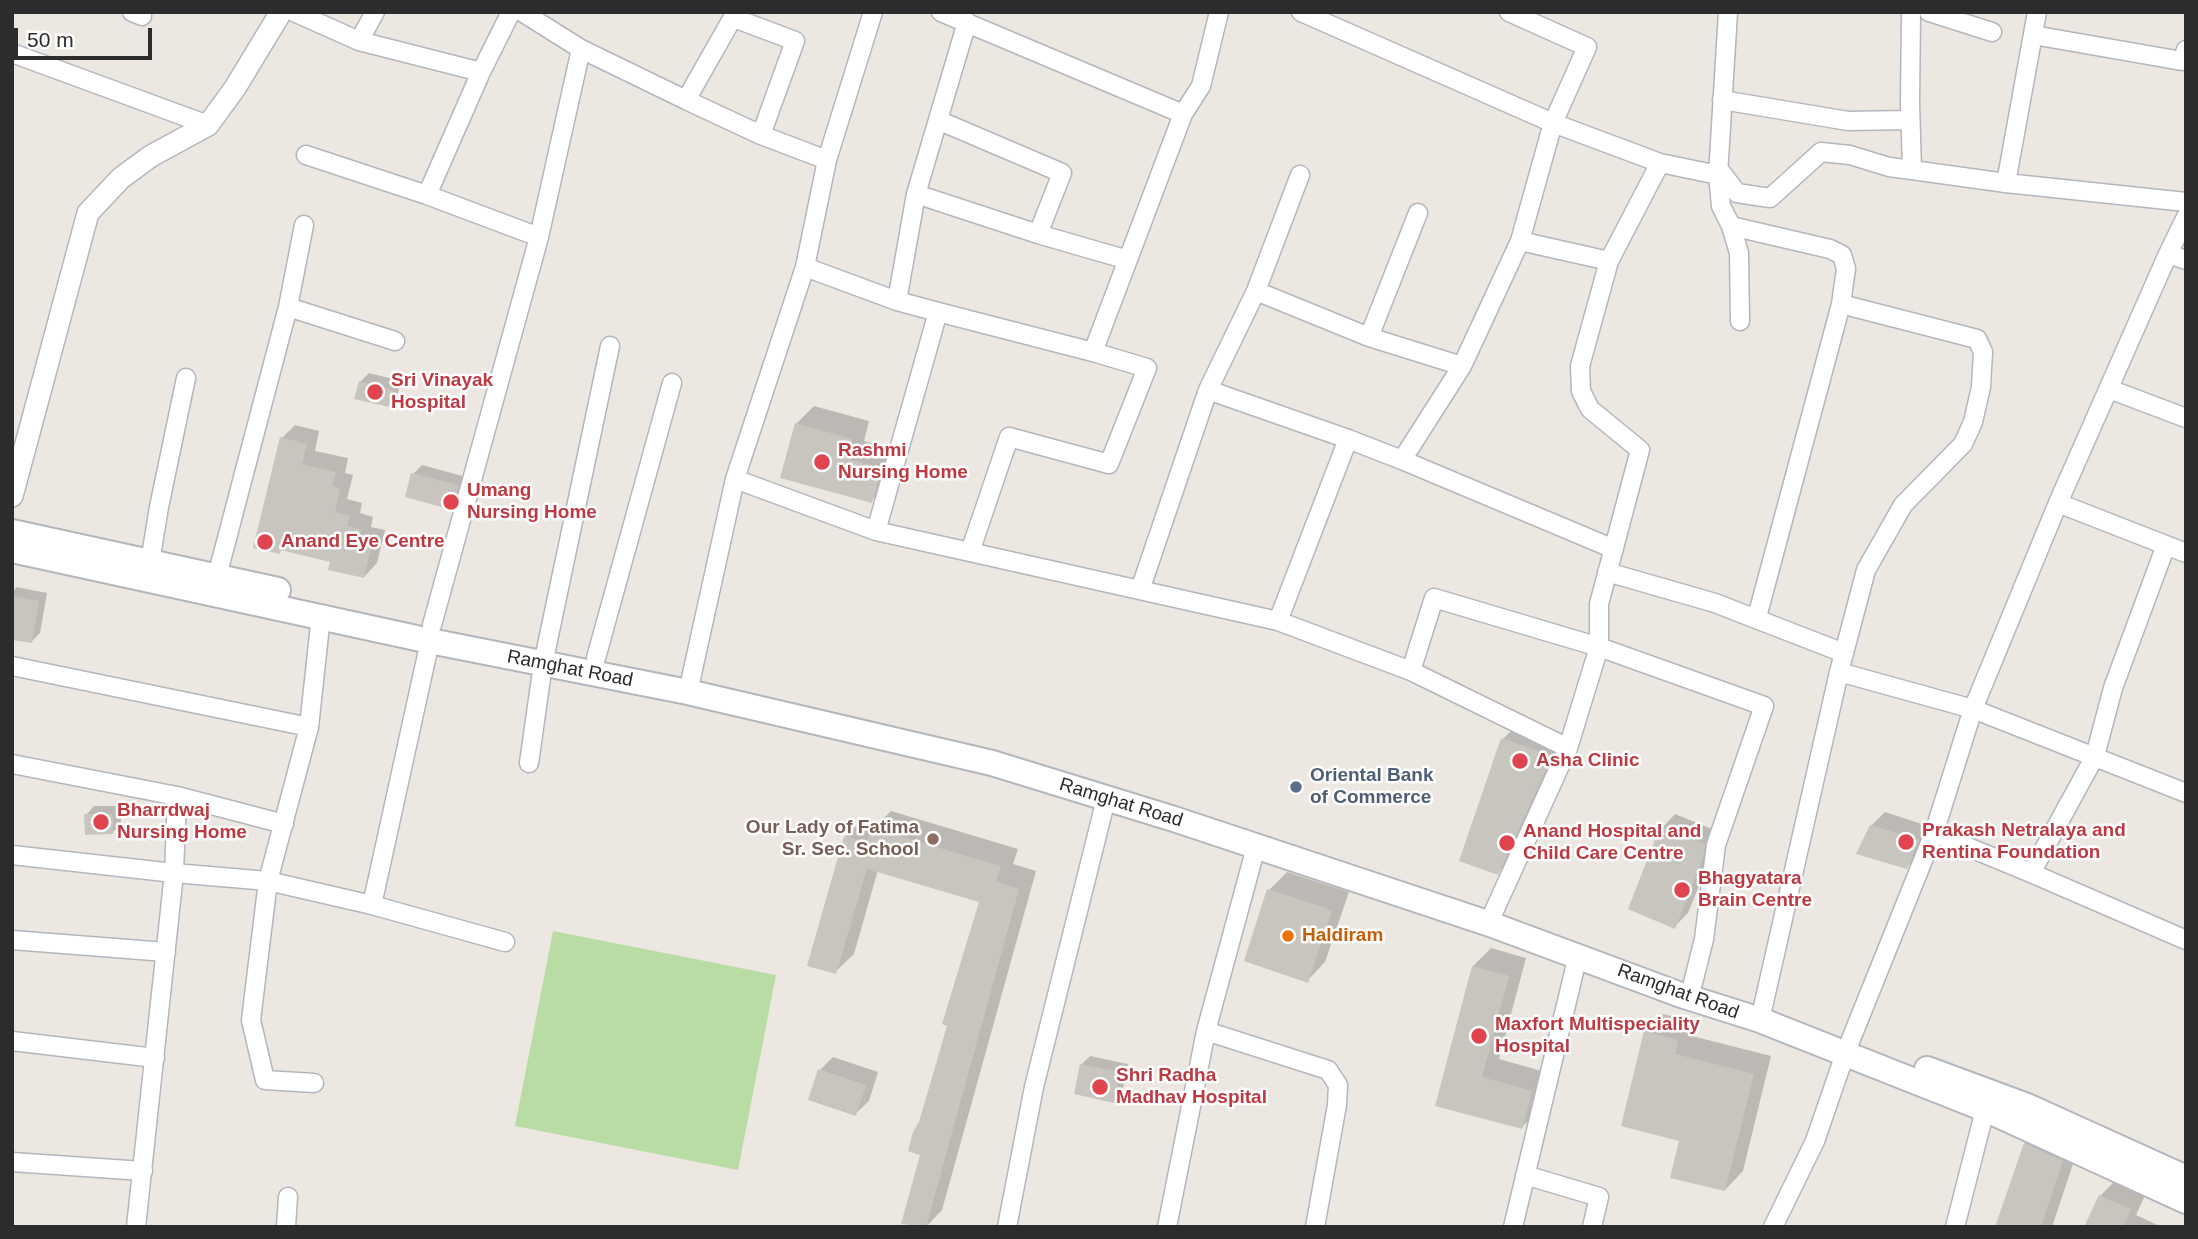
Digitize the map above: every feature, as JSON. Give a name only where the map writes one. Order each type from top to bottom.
[{"type":"main road","name":"Ramghat Road","points":[[12,531],[217,576],[431,633]]},
{"type":"main road","name":"Ramghat Road","points":[[12,550],[321,617],[431,633],[996,749],[1178,805],[1494,911],[1693,983],[1761,1013],[1987,1100],[2185,1193]]},
{"type":"main road","name":"Ramghat Road","points":[[544,656],[596,658],[992,763],[1174,818],[1578,955],[1681,995],[1761,1013]]},
{"type":"street","points":[[12,496],[88,213],[121,178],[151,156],[208,125],[235,88],[281,12]]},
{"type":"street","points":[[294,12],[359,41],[481,72]]},
{"type":"street","points":[[359,41],[375,12]]},
{"type":"street","points":[[427,195],[481,72],[511,12]]},
{"type":"street","points":[[522,12],[581,49],[761,135],[827,159]]},
{"type":"street","points":[[689,684],[735,479],[805,267],[827,159],[873,12]]},
{"type":"street","points":[[940,12],[1183,114]]},
{"type":"street","points":[[1093,352],[1183,114],[1201,86],[1219,12]]},
{"type":"street","points":[[1301,12],[1553,123],[1660,163],[1718,172],[1737,193],[1770,198],[1821,152],[1850,155],[1889,167],[2006,183],[2186,202]]},
{"type":"street","points":[[1402,460],[1462,366],[1520,241],[1553,123],[1587,47],[1509,12]]},
{"type":"street","points":[[1728,12],[1718,172],[1721,206],[1731,226],[1739,253],[1740,321]]},
{"type":"street","points":[[1911,12],[1912,170]]},
{"type":"street","points":[[1929,12],[1992,32]]},
{"type":"street","points":[[2006,183],[2037,12]]},
{"type":"street","points":[[687,100],[735,15],[795,41],[761,135]]},
{"type":"street","points":[[897,301],[916,194],[940,121],[967,22]]},
{"type":"street","points":[[2033,35],[2182,61],[2186,50]]},
{"type":"street","points":[[372,905],[431,633],[539,237],[581,49]]},
{"type":"street","points":[[12,53],[208,125]]},
{"type":"street","points":[[1723,100],[1848,121],[1910,120]]},
{"type":"street","points":[[940,121],[1062,173],[1038,234]]},
{"type":"street","points":[[306,155],[427,195],[539,237]]},
{"type":"street","points":[[1494,911],[1568,748],[1599,647],[1599,604],[1640,450],[1590,409],[1581,391],[1580,366],[1609,261],[1660,163]]},
{"type":"street","points":[[1140,590],[1208,390],[1256,291],[1300,175]]},
{"type":"street","points":[[916,194],[1128,260]]},
{"type":"street","points":[[1369,337],[1418,213]]},
{"type":"street","points":[[1773,1227],[1815,1141],[1848,1047],[1934,833],[1973,709],[2058,503],[2186,217]]},
{"type":"street","points":[[217,576],[288,307],[304,225]]},
{"type":"street","points":[[1731,226],[1830,249],[1842,255],[1846,269],[1840,304],[1757,617]]},
{"type":"street","points":[[1520,241],[1609,261]]},
{"type":"street","points":[[2168,254],[2186,260]]},
{"type":"street","points":[[805,267],[897,301],[1147,368],[1109,464],[1009,438],[970,552]]},
{"type":"street","points":[[1256,291],[1369,337],[1462,366]]},
{"type":"street","points":[[1761,1013],[1839,671],[1866,570],[1903,505],[1963,444],[1973,422],[1981,387],[1983,352],[1977,339],[1840,304]]},
{"type":"street","points":[[288,307],[395,341]]},
{"type":"street","points":[[876,531],[938,312]]},
{"type":"street","points":[[529,764],[544,656],[610,346]]},
{"type":"street","points":[[150,562],[186,377]]},
{"type":"street","points":[[596,658],[672,383]]},
{"type":"street","points":[[2109,389],[2186,418]]},
{"type":"street","points":[[1208,390],[1402,460],[1614,549]]},
{"type":"street","points":[[1278,621],[1348,439]]},
{"type":"street","points":[[735,479],[876,531],[1278,621],[1411,671],[1568,748]]},
{"type":"street","points":[[2058,503],[2186,553]]},
{"type":"street","points":[[2031,873],[2095,756],[2113,688],[2166,545]]},
{"type":"street","points":[[1606,572],[1698,597],[1757,617],[1844,653]]},
{"type":"street","points":[[1411,671],[1434,598],[1599,647],[1764,706],[1716,845],[1704,939],[1693,983]]},
{"type":"street","points":[[314,1083],[265,1080],[251,1020],[268,881],[309,727],[321,617]]},
{"type":"street","points":[[12,666],[309,727]]},
{"type":"street","points":[[1839,671],[1973,709],[2186,793]]},
{"type":"street","points":[[12,764],[177,796],[284,824]]},
{"type":"street","points":[[136,1227],[174,873],[177,796]]},
{"type":"street","points":[[1007,1227],[1034,1087],[1105,799]]},
{"type":"street","points":[[1934,833],[2186,940]]},
{"type":"street","points":[[1167,1227],[1206,1031],[1256,847]]},
{"type":"street","points":[[12,855],[268,881],[372,905],[505,942]]},
{"type":"street","points":[[12,940],[166,952]]},
{"type":"street","points":[[1513,1227],[1578,955]]},
{"type":"street","points":[[1206,1031],[1328,1070],[1338,1085],[1337,1105],[1315,1227]]},
{"type":"street","points":[[12,1041],[155,1058]]},
{"type":"street","points":[[1955,1227],[1987,1100]]},
{"type":"street","points":[[12,1162],[143,1171]]},
{"type":"street","points":[[1525,1175],[1599,1198],[1592,1227]]},
{"type":"street","points":[[286,1227],[288,1197]]},
{"type":"green space","points":[[553,931],[776,975],[738,1170],[515,1126]]},
{"type":"building","points":[[359,381],[393,390],[389,407],[354,399]]},
{"type":"building","points":[[795,423],[852,439],[847,459],[881,468],[872,503],[780,478]]},
{"type":"building","points":[[280,437],[307,444],[302,464],[336,472],[332,486],[340,488],[335,512],[350,516],[347,526],[361,530],[358,540],[372,543],[364,578],[328,570],[330,562],[281,550],[280,554],[253,548]]},
{"type":"building","points":[[411,473],[459,485],[452,510],[405,497]]},
{"type":"building","points":[[12,596],[39,601],[32,643],[12,640]]},
{"type":"building","points":[[1501,738],[1552,756],[1498,875],[1459,861]]},
{"type":"building","points":[[84,814],[113,814],[113,834],[85,835]]},
{"type":"building","points":[[1870,825],[1919,840],[1907,869],[1856,854]]},
{"type":"building","points":[[1660,827],[1705,844],[1703,858],[1675,929],[1628,909]]},
{"type":"building","points":[[871,828],[1001,866],[996,882],[1019,889],[926,1227],[901,1224],[920,1155],[908,1151],[947,1026],[942,1024],[979,902],[867,869],[836,974],[807,966],[844,836],[867,842]]},
{"type":"building","name":"Haldiram","points":[[1267,889],[1332,910],[1308,983],[1244,961]]},
{"type":"building","points":[[1472,966],[1509,976],[1482,1077],[1532,1091],[1522,1129],[1435,1106]]},
{"type":"building","points":[[1644,1031],[1678,1040],[1675,1054],[1754,1074],[1725,1191],[1670,1178],[1679,1141],[1621,1126]]},
{"type":"building","points":[[1080,1064],[1120,1072],[1114,1103],[1074,1094]]},
{"type":"building","points":[[818,1069],[866,1085],[856,1116],[808,1100]]},
{"type":"building","points":[[2024,1143],[2063,1161],[2041,1227],[1995,1227]]},
{"type":"building","points":[[2099,1195],[2131,1209],[2123,1227],[2084,1227]]},
{"type":"place","name":"Sri Vinayak Hospital","points":[[375,392]]},
{"type":"place","name":"Rashmi Nursing Home","points":[[822,462]]},
{"type":"place","name":"Umang Nursing Home","points":[[451,502]]},
{"type":"place","name":"Anand Eye Centre","points":[[265,542]]},
{"type":"place","name":"Asha Clinic","points":[[1520,761]]},
{"type":"place","name":"Oriental Bank of Commerce","points":[[1296,787]]},
{"type":"place","name":"Bharrdwaj Nursing Home","points":[[101,822]]},
{"type":"place","name":"Our Lady of Fatima Sr. Sec. School","points":[[933,839]]},
{"type":"place","name":"Prakash Netralaya and Rentina Foundation","points":[[1906,842]]},
{"type":"place","name":"Anand Hospital and Child Care Centre","points":[[1507,843]]},
{"type":"place","name":"Bhagyatara Brain Centre","points":[[1682,890]]},
{"type":"place","name":"Haldiram","points":[[1288,936]]},
{"type":"place","name":"Maxfort Multispeciality Hospital","points":[[1479,1036]]},
{"type":"place","name":"Shri Radha Madhav Hospital","points":[[1100,1087]]}]
